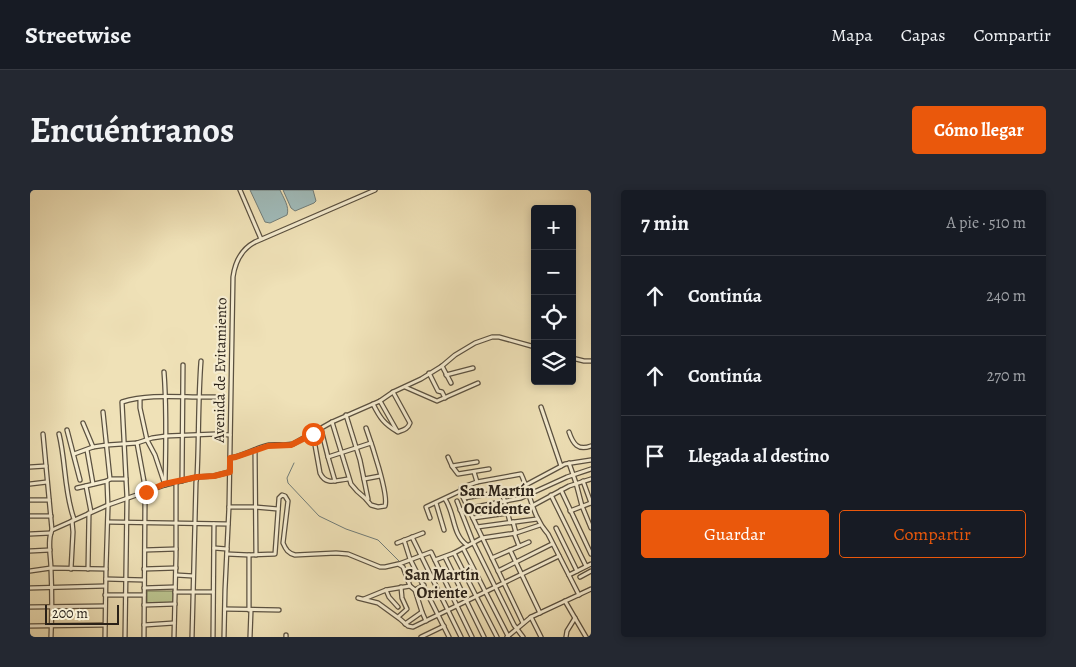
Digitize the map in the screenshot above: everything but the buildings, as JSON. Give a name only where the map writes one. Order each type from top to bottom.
[{"type":"street","points":[[240,190],[261,239]]},
{"type":"street","name":"Avenida de Evitamiento","points":[[224,637],[230,472],[234,270],[239,257],[251,244],[375,190]]},
{"type":"street","points":[[230,458],[268,446],[291,445],[346,415],[380,401],[442,366],[455,355],[475,343],[492,337],[500,337],[531,346]]},
{"type":"street","points":[[576,359],[591,362]]},
{"type":"street","points":[[192,637],[194,524],[201,362]]},
{"type":"street","points":[[182,481],[183,365]]},
{"type":"street","points":[[442,366],[451,383]]},
{"type":"street","points":[[446,375],[474,368]]},
{"type":"street","points":[[164,372],[166,436],[164,484]]},
{"type":"street","points":[[430,373],[438,391],[442,392],[445,398]]},
{"type":"street","points":[[405,387],[438,401],[478,383]]},
{"type":"street","points":[[373,404],[382,420],[388,426],[398,432],[405,430],[410,423],[393,392]]},
{"type":"street","points":[[125,637],[128,498],[122,402],[140,398],[183,396],[214,398]]},
{"type":"street","points":[[140,398],[147,440],[155,455],[164,484]]},
{"type":"street","points":[[380,401],[398,432]]},
{"type":"street","points":[[541,407],[561,466]]},
{"type":"street","points":[[103,412],[107,445],[108,480],[105,637]]},
{"type":"street","points":[[346,415],[369,502]]},
{"type":"street","points":[[332,422],[348,479],[357,491],[375,507],[382,507],[386,505],[386,501],[366,428]]},
{"type":"street","points":[[83,423],[93,447]]},
{"type":"street","points":[[321,429],[335,480]]},
{"type":"street","points":[[67,430],[80,480]]},
{"type":"street","points":[[569,432],[579,447],[591,446]]},
{"type":"street","points":[[43,434],[51,516],[51,637]]},
{"type":"street","points":[[59,434],[67,493],[73,520],[71,569]]},
{"type":"street","points":[[313,434],[322,480],[327,482],[348,479]]},
{"type":"street","points":[[74,454],[93,447],[138,443],[166,436],[230,435]]},
{"type":"street","points":[[138,443],[145,492],[144,637]]},
{"type":"street","points":[[328,457],[371,443]]},
{"type":"street","points":[[87,450],[93,484]]},
{"type":"street","points":[[255,450],[256,555]]},
{"type":"street","points":[[448,456],[458,474],[489,469]]},
{"type":"street","points":[[464,498],[502,492],[526,485],[561,466],[591,460]]},
{"type":"street","points":[[452,466],[478,462]]},
{"type":"street","points":[[569,463],[591,528]]},
{"type":"street","points":[[30,466],[46,466]]},
{"type":"street","points":[[460,510],[521,498],[573,474],[591,469]]},
{"type":"street","points":[[30,534],[51,532],[108,505],[164,484],[230,472]]},
{"type":"street","points":[[474,472],[477,482]]},
{"type":"street","points":[[430,518],[426,508],[460,491],[462,487],[477,482],[521,474],[540,526],[548,534],[579,595]]},
{"type":"street","points":[[364,479],[380,476]]},
{"type":"street","points":[[77,488],[108,480],[126,479]]},
{"type":"street","points":[[473,518],[508,513],[532,506],[576,483],[591,479]]},
{"type":"street","points":[[30,484],[47,482]]},
{"type":"street","points":[[174,637],[176,482]]},
{"type":"street","points":[[570,511],[591,503],[582,482]]},
{"type":"street","points":[[86,486],[90,513],[88,569]]},
{"type":"street","points":[[561,490],[591,554]]},
{"type":"street","points":[[460,491],[523,623]]},
{"type":"street","points":[[502,492],[519,546]]},
{"type":"street","points":[[227,554],[275,554],[278,498],[282,495],[286,496],[288,501],[283,543],[289,554],[348,554],[385,568],[432,552],[472,637]]},
{"type":"street","points":[[551,495],[586,566]]},
{"type":"street","points":[[445,499],[449,504],[458,535],[465,546],[485,593],[507,637],[532,617],[591,590]]},
{"type":"street","points":[[30,500],[49,500]]},
{"type":"street","points":[[458,501],[473,542],[516,629],[523,637]]},
{"type":"street","points":[[436,503],[444,530]]},
{"type":"street","points":[[229,506],[278,509]]},
{"type":"street","points":[[30,516],[51,516]]},
{"type":"street","points":[[478,527],[537,519]]},
{"type":"street","points":[[108,522],[228,524]]},
{"type":"street","points":[[213,637],[214,524]]},
{"type":"street","points":[[435,560],[454,553],[482,538],[515,533],[540,526]]},
{"type":"street","points":[[556,528],[577,571]]},
{"type":"street","points":[[397,543],[423,533]]},
{"type":"street","points":[[412,537],[461,637]]},
{"type":"street","points":[[404,540],[410,559],[449,637]]},
{"type":"street","points":[[492,558],[529,542]]},
{"type":"street","points":[[498,571],[552,544]]},
{"type":"street","points":[[214,548],[227,549]]},
{"type":"street","points":[[144,550],[176,549]]},
{"type":"street","points":[[30,551],[50,550]]},
{"type":"street","points":[[510,550],[540,613]]},
{"type":"street","points":[[454,553],[497,637]]},
{"type":"street","points":[[249,555],[250,637]]},
{"type":"street","points":[[364,598],[378,604],[405,624],[413,627],[559,556]]},
{"type":"street","points":[[445,557],[484,637]]},
{"type":"street","points":[[398,564],[402,567],[410,586],[415,590],[426,621]]},
{"type":"street","points":[[569,575],[591,564]]},
{"type":"street","points":[[31,571],[51,568],[106,569]]},
{"type":"street","points":[[144,569],[176,568]]},
{"type":"street","points":[[580,577],[591,571]]},
{"type":"street","points":[[176,576],[193,576]]},
{"type":"street","points":[[106,579],[144,580]]},
{"type":"street","points":[[30,588],[105,586]]},
{"type":"street","points":[[358,598],[410,586]]},
{"type":"street","points":[[415,590],[424,586]]},
{"type":"street","points":[[144,588],[175,587]]},
{"type":"street","points":[[398,617],[407,609],[402,598],[401,587]]},
{"type":"street","points":[[386,590],[389,597],[398,607]]},
{"type":"street","points":[[175,592],[213,592]]},
{"type":"street","points":[[374,594],[378,604]]},
{"type":"street","points":[[105,595],[144,595]]},
{"type":"street","points":[[565,601],[586,637]]},
{"type":"street","points":[[144,605],[175,604]]},
{"type":"street","points":[[30,607],[105,606]]},
{"type":"street","points":[[225,609],[278,610]]},
{"type":"street","points":[[405,624],[422,612]]},
{"type":"street","points":[[532,617],[541,637]]},
{"type":"street","points":[[566,637],[566,630],[575,618]]},
{"type":"street","points":[[144,625],[174,623]]},
{"type":"street","points":[[30,626],[105,625]]},
{"type":"street","points":[[421,637],[444,626]]},
{"type":"green space","points":[[147,591],[173,591],[173,603],[147,603]]},
{"type":"water","points":[[250,190],[280,190],[287,205],[287,215],[270,223],[265,222]]},
{"type":"water","points":[[283,190],[313,190],[316,201],[295,211],[291,208]]},
{"type":"waterway","points":[[294,463],[287,478],[288,483],[319,516],[346,529],[378,540],[400,562]]},
{"type":"district","name":"San Martín Occidente","points":[[497,499]]},
{"type":"district","name":"San Martín Oriente","points":[[442,583]]},
{"type":"route","points":[[146,492],[164,484],[230,472],[230,458],[268,446],[291,445],[313,434]]}]
